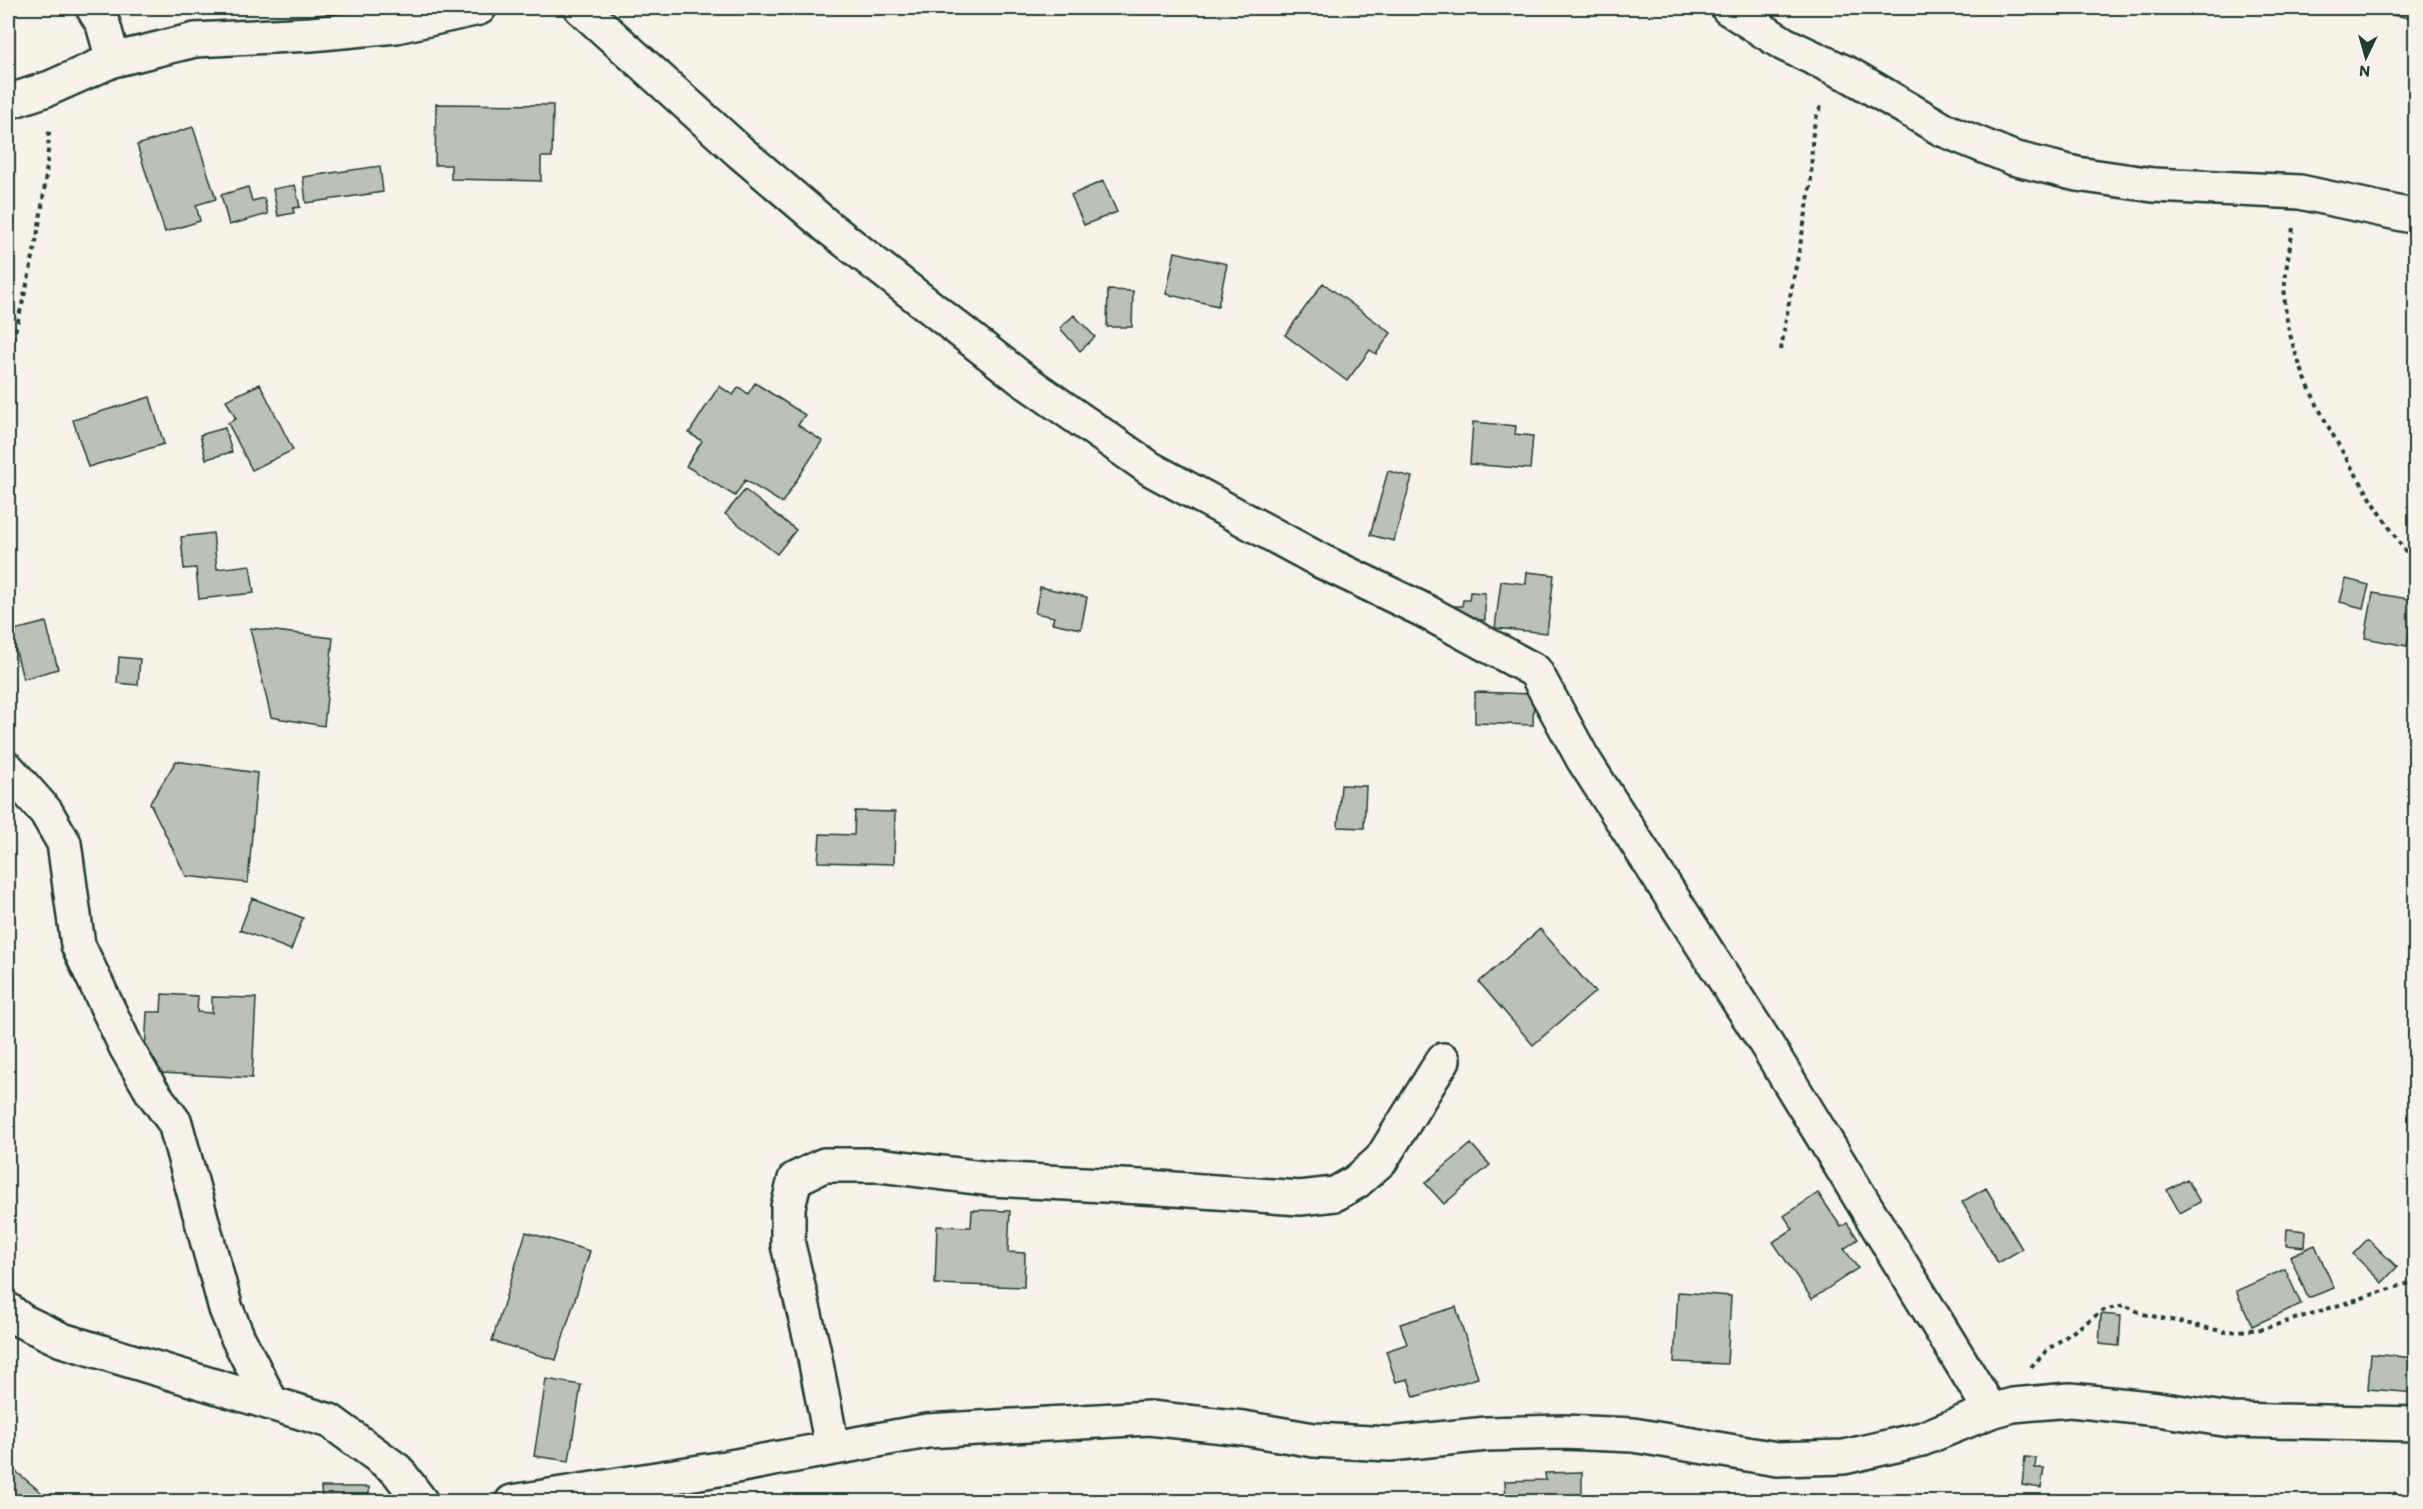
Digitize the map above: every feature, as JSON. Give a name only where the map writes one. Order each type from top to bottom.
[{"type":"street","points":[[93,8],[103,24],[113,60]]},
{"type":"street","points":[[8,102],[50,88],[113,60],[195,40],[311,34],[396,26],[479,8]]},
{"type":"street","points":[[581,8],[739,151],[828,227],[1022,379],[1142,463],[1321,561],[1423,610],[1536,671],[1583,759],[1656,876],[2002,1408]]},
{"type":"street","points":[[1728,8],[1784,44],[1850,75],[1942,129],[2013,158],[2078,174],[2153,185],[2300,192],[2378,207],[2415,217]]},
{"type":"street","points":[[8,769],[46,812],[64,843],[78,945],[126,1047],[151,1090],[175,1123],[226,1310],[237,1338],[271,1402]]},
{"type":"street","points":[[832,1447],[813,1348],[788,1245],[788,1207],[795,1179],[824,1165],[879,1166],[991,1179],[1300,1198],[1335,1194],[1356,1182],[1381,1160],[1443,1060]]},
{"type":"street","points":[[8,1310],[22,1321],[62,1340],[330,1421],[397,1470],[421,1502]]},
{"type":"street","points":[[512,1502],[725,1468],[927,1431],[1149,1418],[1243,1428],[1314,1440],[1390,1444],[1487,1434],[1563,1432],[1634,1435],[1778,1459],[1833,1458],[1922,1439],[2002,1408],[2070,1400],[2158,1409],[2230,1420],[2415,1424]]},
{"type":"path","points":[[1781,350],[1789,292],[1812,176],[1812,137],[1816,115],[1828,94],[1850,75]]},
{"type":"path","points":[[8,357],[32,268],[42,204],[50,88]]},
{"type":"path","points":[[2300,192],[2285,276],[2285,306],[2297,356],[2317,405],[2415,569]]},
{"type":"path","points":[[2002,1408],[2026,1372],[2047,1350],[2104,1310],[2124,1305],[2143,1314],[2226,1332],[2264,1329],[2415,1281]]},
{"type":"building","points":[[2375,8],[2416,8],[2416,19],[2374,12]]},
{"type":"building","points":[[436,104],[553,105],[552,157],[541,157],[541,181],[451,179],[451,165],[435,165]]},
{"type":"building","points":[[193,127],[216,199],[196,205],[200,221],[165,232],[137,145]]},
{"type":"building","points":[[380,166],[383,192],[306,203],[303,177]]},
{"type":"building","points":[[1103,181],[1117,212],[1084,225],[1071,195]]},
{"type":"building","points":[[295,185],[300,207],[293,208],[294,213],[278,216],[273,189]]},
{"type":"building","points":[[248,187],[252,201],[264,198],[268,214],[229,225],[221,195]]},
{"type":"building","points":[[1175,252],[1227,264],[1218,306],[1166,294]]},
{"type":"building","points":[[1323,283],[1391,333],[1376,354],[1370,350],[1347,381],[1285,335]]},
{"type":"building","points":[[1108,290],[1133,291],[1132,327],[1107,327]]},
{"type":"building","points":[[1074,315],[1095,337],[1080,351],[1060,328]]},
{"type":"building","points":[[755,383],[805,415],[798,425],[822,441],[782,503],[745,480],[735,496],[686,466],[702,441],[689,433],[719,386],[733,395],[739,387],[748,394]]},
{"type":"building","points":[[260,384],[293,450],[252,470],[228,423],[236,419],[226,400]]},
{"type":"building","points":[[150,397],[164,444],[88,467],[73,420]]},
{"type":"building","points":[[1473,422],[1516,426],[1515,434],[1533,436],[1530,469],[1470,464]]},
{"type":"building","points":[[225,428],[232,452],[206,459],[200,435]]},
{"type":"building","points":[[1388,471],[1412,477],[1394,541],[1370,535]]},
{"type":"building","points":[[745,490],[796,530],[777,554],[725,514]]},
{"type":"building","points":[[213,533],[217,569],[250,565],[254,593],[199,599],[196,568],[184,569],[181,537]]},
{"type":"building","points":[[1527,572],[1554,575],[1547,633],[1495,628],[1501,581],[1526,584]]},
{"type":"building","points":[[2346,579],[2369,585],[2363,608],[2340,602]]},
{"type":"building","points":[[1040,587],[1087,597],[1081,629],[1052,623],[1054,617],[1035,613]]},
{"type":"building","points":[[1470,592],[1485,593],[1485,620],[1449,619],[1449,606],[1462,606],[1463,600],[1469,600]]},
{"type":"building","points":[[2373,593],[2415,600],[2407,646],[2365,638]]},
{"type":"building","points":[[46,622],[58,669],[23,679],[11,631]]},
{"type":"building","points":[[250,628],[333,638],[324,726],[271,717]]},
{"type":"building","points":[[119,657],[140,659],[138,685],[117,683]]},
{"type":"building","points":[[1475,692],[1534,694],[1533,725],[1475,723]]},
{"type":"building","points":[[176,761],[257,773],[248,883],[186,876],[150,803]]},
{"type":"building","points":[[1341,785],[1366,786],[1364,828],[1338,827]]},
{"type":"building","points":[[855,811],[895,812],[894,864],[818,862],[820,834],[854,835]]},
{"type":"building","points":[[252,898],[303,918],[291,950],[240,930]]},
{"type":"building","points":[[1540,929],[1595,992],[1533,1045],[1479,982]]},
{"type":"building","points":[[162,994],[198,996],[197,1012],[212,1013],[212,997],[256,998],[252,1078],[144,1072],[147,1012],[161,1012]]},
{"type":"building","points":[[1471,1144],[1490,1165],[1444,1204],[1425,1183]]},
{"type":"building","points":[[2187,1179],[2200,1202],[2180,1213],[2167,1190]]},
{"type":"building","points":[[1986,1188],[2022,1249],[1998,1263],[1962,1202]]},
{"type":"building","points":[[1818,1193],[1841,1227],[1847,1223],[1858,1239],[1844,1249],[1858,1268],[1812,1299],[1773,1242],[1793,1229],[1784,1216]]},
{"type":"building","points":[[972,1210],[1010,1211],[1008,1252],[1025,1253],[1024,1287],[935,1284],[937,1226],[971,1227]]},
{"type":"building","points":[[2287,1229],[2306,1231],[2305,1247],[2286,1245]]},
{"type":"building","points":[[526,1232],[590,1251],[556,1360],[492,1341]]},
{"type":"building","points":[[2368,1239],[2397,1267],[2382,1283],[2353,1254]]},
{"type":"building","points":[[2315,1245],[2334,1288],[2308,1298],[2290,1256]]},
{"type":"building","points":[[2285,1269],[2301,1304],[2252,1326],[2236,1291]]},
{"type":"building","points":[[1678,1292],[1731,1296],[1727,1364],[1674,1362]]},
{"type":"building","points":[[1456,1307],[1478,1378],[1414,1397],[1408,1379],[1396,1382],[1386,1351],[1407,1344],[1400,1324]]},
{"type":"building","points":[[2101,1314],[2121,1316],[2119,1346],[2099,1344]]},
{"type":"building","points":[[2371,1354],[2416,1358],[2416,1393],[2368,1389]]},
{"type":"building","points":[[546,1379],[581,1385],[569,1461],[534,1456]]},
{"type":"building","points":[[2025,1457],[2036,1458],[2035,1468],[2044,1468],[2041,1488],[2022,1485]]},
{"type":"building","points":[[8,1465],[53,1502],[8,1502]]},
{"type":"building","points":[[1582,1472],[1582,1502],[1506,1502],[1505,1481],[1546,1480],[1545,1473]]},
{"type":"building","points":[[321,1487],[369,1487],[369,1502],[322,1502]]},
{"type":"building","points":[[2395,1492],[2399,1502],[2374,1502]]}]
